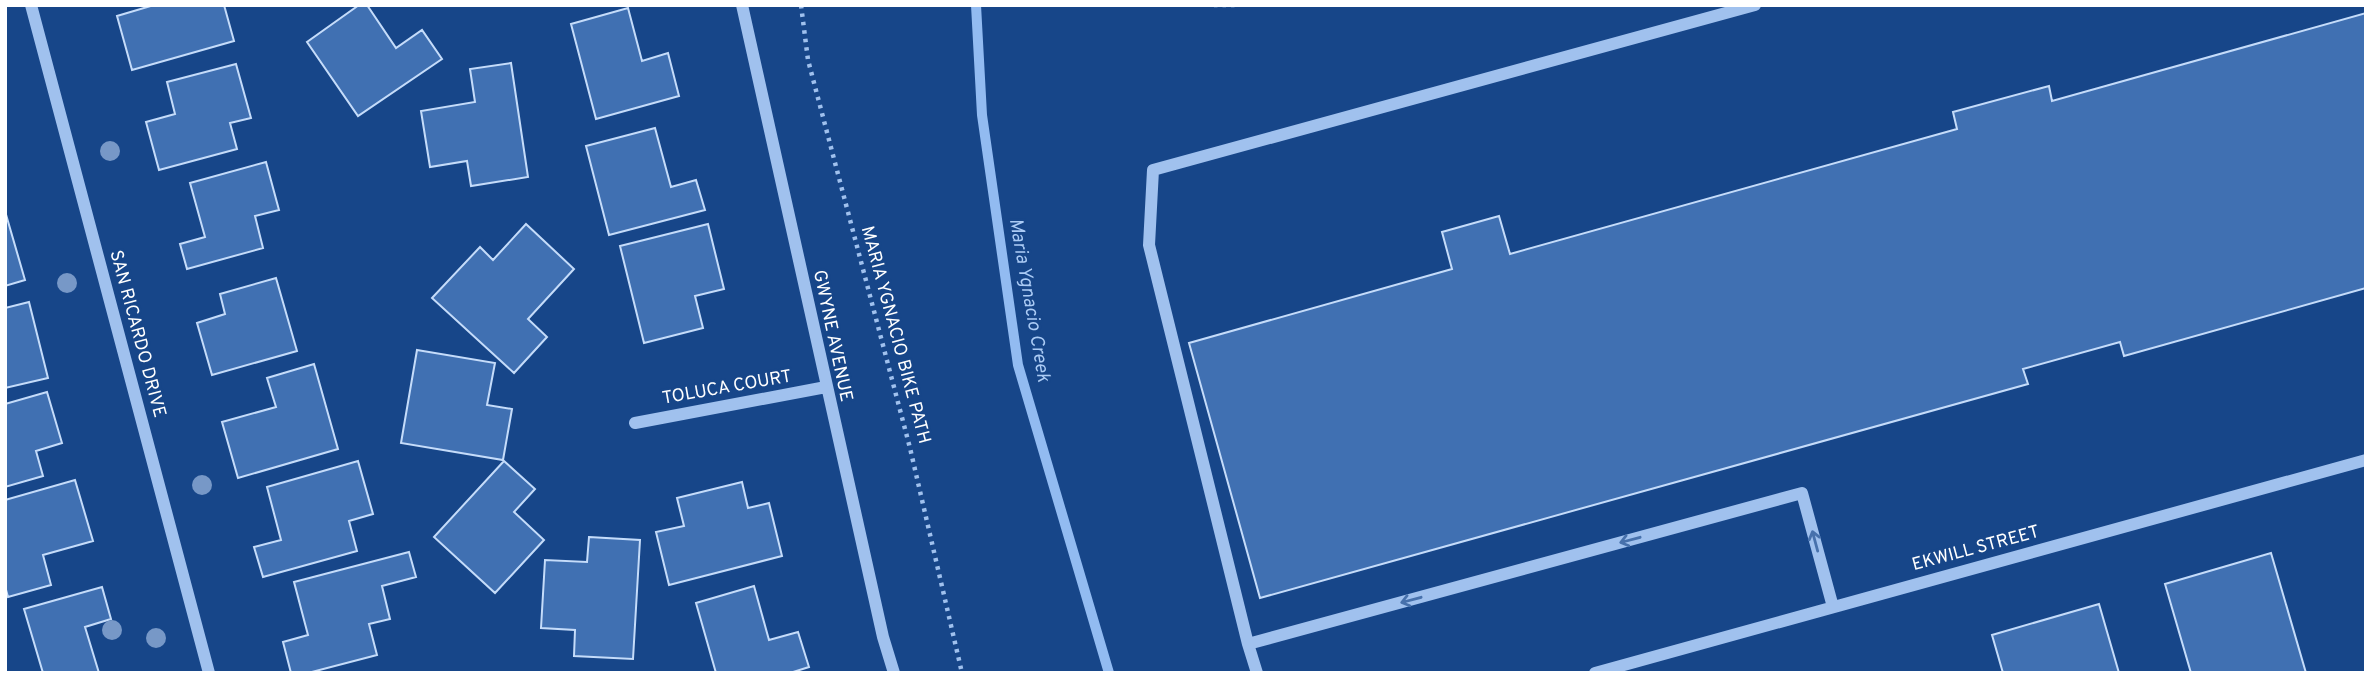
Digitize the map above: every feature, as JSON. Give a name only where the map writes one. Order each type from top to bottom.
[{"type":"street","name":"SAN RICARDO DRIVE","points":[[32,5],[209,673]]},
{"type":"street","name":"GWYNE AVENUE","points":[[742,5],[883,638],[894,673]]},
{"type":"street","points":[[1257,673],[1149,245],[1153,170],[1755,5]]},
{"type":"street","name":"TOLUCA COURT","points":[[635,423],[826,387]]},
{"type":"street","name":"EKWILL STREET","points":[[1595,673],[2366,460]]},
{"type":"street","points":[[1248,644],[1802,494],[1833,607]]},
{"type":"path","name":"MARIA YGNACIO BIKE PATH","points":[[801,5],[808,60],[910,448],[962,673]]},
{"type":"path","points":[[1214,5],[1239,5]]},
{"type":"building","points":[[154,5],[224,5],[234,41],[132,70],[117,16]]},
{"type":"building","points":[[359,5],[367,5],[396,48],[422,30],[442,59],[358,116],[307,42]]},
{"type":"building","points":[[628,8],[642,61],[668,53],[679,96],[596,119],[571,24]]},
{"type":"building","points":[[2366,13],[2366,288],[2124,356],[2120,342],[2023,369],[2028,384],[1260,598],[1189,343],[1452,269],[1442,232],[1499,216],[1510,254],[1957,129],[1953,112],[2049,86],[2052,101]]},
{"type":"building","points":[[511,63],[528,177],[471,186],[467,161],[430,167],[421,111],[475,102],[470,69]]},
{"type":"building","points":[[236,64],[251,118],[230,123],[237,149],[159,170],[146,122],[175,114],[167,82]]},
{"type":"building","points":[[655,128],[671,187],[696,180],[705,210],[609,235],[586,146]]},
{"type":"building","points":[[266,162],[279,210],[255,216],[263,248],[187,269],[180,244],[205,237],[190,183]]},
{"type":"building","points":[[5,211],[25,280],[5,286]]},
{"type":"building","points":[[526,224],[574,269],[528,319],[547,337],[514,373],[432,298],[480,247],[493,260]]},
{"type":"building","points":[[708,224],[724,289],[695,296],[703,328],[644,343],[620,246]]},
{"type":"building","points":[[276,278],[297,351],[212,375],[197,323],[225,314],[220,294]]},
{"type":"building","points":[[29,302],[48,378],[5,388],[5,308]]},
{"type":"building","points":[[417,350],[495,363],[487,405],[512,409],[503,460],[401,443]]},
{"type":"building","points":[[314,364],[338,449],[238,478],[222,422],[276,407],[267,378]]},
{"type":"building","points":[[47,392],[62,443],[36,451],[43,476],[5,487],[5,404]]},
{"type":"building","points":[[358,461],[373,514],[349,521],[357,551],[263,577],[254,547],[281,540],[267,487]]},
{"type":"building","points":[[504,461],[535,489],[514,512],[544,540],[495,593],[434,537]]},
{"type":"building","points":[[75,480],[93,541],[43,555],[51,585],[8,597],[5,586],[5,500]]},
{"type":"building","points":[[742,482],[748,508],[769,503],[782,556],[669,585],[656,532],[684,526],[677,498]]},
{"type":"building","points":[[589,537],[640,540],[633,659],[574,656],[575,630],[541,628],[545,560],[587,562]]},
{"type":"building","points":[[409,552],[416,577],[382,586],[390,619],[369,624],[377,655],[308,673],[291,673],[283,642],[308,635],[294,582]]},
{"type":"building","points":[[2271,553],[2306,673],[2191,673],[2165,584]]},
{"type":"building","points":[[754,586],[769,640],[798,632],[809,667],[790,673],[716,673],[696,603]]},
{"type":"building","points":[[102,587],[111,619],[85,627],[99,673],[43,673],[24,609]]},
{"type":"building","points":[[2099,604],[2119,673],[2003,673],[1992,635]]},
{"type":"waterway","name":"Maria Ygnacio Creek","points":[[976,5],[982,115],[1018,365],[1109,673]]}]
